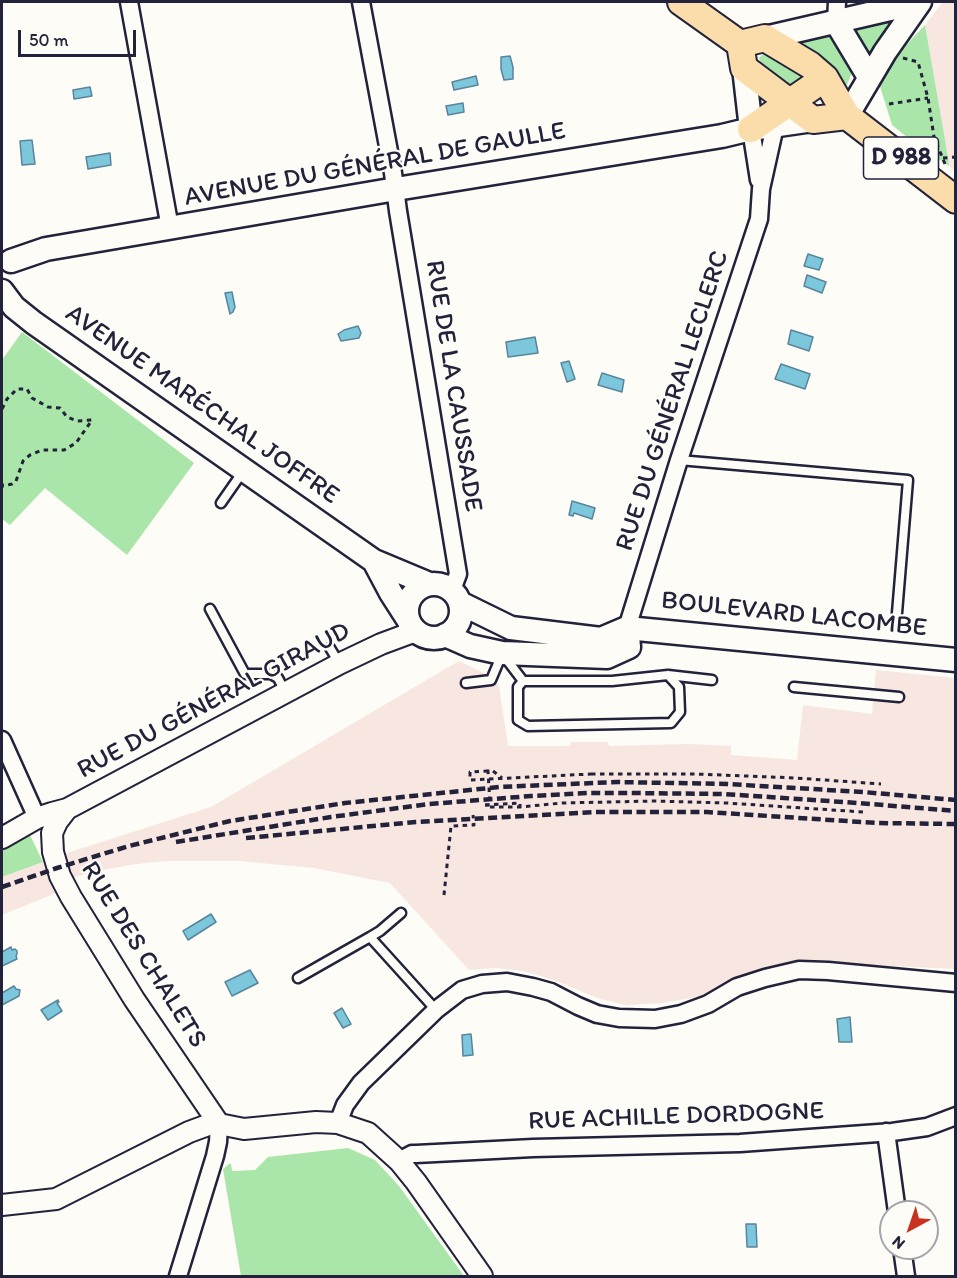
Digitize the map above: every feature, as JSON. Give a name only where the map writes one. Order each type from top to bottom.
[{"type":"main road","points":[[681,2],[742,56],[789,102],[813,120],[847,116]]},
{"type":"main road","points":[[742,56],[765,38],[836,12],[890,9],[912,2]]},
{"type":"main road","points":[[847,116],[869,77],[920,2]]},
{"type":"main road","points":[[836,12],[869,77]]},
{"type":"main road","points":[[765,38],[810,65],[825,78],[847,116]]},
{"type":"main road","points":[[742,56],[763,128],[789,102],[825,78]]},
{"type":"main road","name":"D 988","points":[[847,116],[956,200]]},
{"type":"main road","name":"AVENUE DU GÉNÉRAL DE GAULLE","points":[[6,260],[46,249],[813,120]]},
{"type":"main road","points":[[2,289],[15,279],[16,270],[6,260]]},
{"type":"main road","name":"AVENUE MARÉCHAL JOFFRE","points":[[2,289],[14,307],[34,322],[374,561]]},
{"type":"main road","points":[[374,561],[412,626],[422,635],[438,638],[457,626],[460,618],[456,597]]},
{"type":"main road","points":[[374,561],[429,584],[445,586],[456,597],[534,643]]},
{"type":"main road","points":[[412,626],[407,613],[408,605],[415,591],[429,584]]},
{"type":"main road","points":[[445,635],[470,646],[502,653],[534,643],[601,639],[627,628]]},
{"type":"main road","name":"BOULEVARD LACOMBE","points":[[627,628],[956,660]]},
{"type":"street","points":[[129,2],[170,228]]},
{"type":"street","name":"RUE DE LA CAUSSADE","points":[[361,2],[396,189],[458,574],[456,597]]},
{"type":"street","points":[[760,189],[763,128]]},
{"type":"street","points":[[760,189],[763,128]]},
{"type":"street","name":"RUE DU GÉNÉRAL LECLERC","points":[[627,628],[679,460],[759,219],[760,189]]},
{"type":"street","name":"RUE DU GÉNÉRAL GIRAUD","points":[[2,838],[38,818],[67,809],[285,692],[335,656],[381,644],[412,626]]},
{"type":"street","points":[[2,740],[38,818]]},
{"type":"street","name":"RUE DES CHALETS","points":[[67,809],[57,822],[52,834],[53,852],[60,876],[134,999],[219,1124]]},
{"type":"street","points":[[338,1123],[345,1105],[360,1083],[436,1010],[462,990],[482,984],[507,982],[551,992],[597,1014],[620,1018],[655,1019],[681,1014],[708,1004],[737,987],[799,970],[956,983]]},
{"type":"street","name":"RUE ACHILLE DORDOGNE","points":[[399,1161],[412,1154],[533,1148],[740,1143],[886,1132],[927,1127],[956,1116]]},
{"type":"street","points":[[2,1205],[56,1199],[189,1132],[208,1125],[219,1124],[243,1130],[316,1122],[338,1123],[368,1133],[399,1161],[482,1276]]},
{"type":"street","points":[[178,1276],[215,1156],[219,1124]]},
{"type":"street","points":[[886,1132],[895,1200]]},
{"type":"street","points":[[904,1260],[906,1276]]},
{"type":"lane","points":[[679,460],[908,480],[897,613]]},
{"type":"lane","points":[[221,503],[244,470]]},
{"type":"lane","points":[[210,609],[245,674],[271,674],[278,678],[285,692]]},
{"type":"lane","points":[[502,653],[523,681]]},
{"type":"lane","points":[[466,683],[491,680],[502,653]]},
{"type":"lane","points":[[523,681],[612,681],[668,675],[712,680]]},
{"type":"lane","points":[[523,681],[518,687],[518,720],[528,726],[670,723],[680,712],[679,687],[668,675]]},
{"type":"lane","points":[[795,687],[899,697]]},
{"type":"lane","points":[[298,978],[380,931],[401,913]]},
{"type":"lane","points":[[370,937],[436,1010]]},
{"type":"path","points":[[895,57],[918,62],[928,98],[934,137],[944,163],[950,169]]},
{"type":"path","points":[[889,104],[928,98]]},
{"type":"path","points":[[943,158],[956,157]]},
{"type":"path","points":[[2,409],[7,399],[17,389],[27,389],[32,398],[48,407],[60,408],[67,417],[77,421],[92,420],[76,443],[64,450],[42,450],[30,455],[23,461],[16,481],[3,486],[2,484]]},
{"type":"path","points":[[502,778],[491,771],[470,772],[470,780],[502,778],[591,772],[796,778],[881,784]]},
{"type":"path","points":[[490,806],[491,771]]},
{"type":"path","points":[[520,807],[520,803],[485,805],[520,807],[562,803],[727,803],[863,812]]},
{"type":"path","points":[[444,895],[451,826],[474,825],[473,814]]},
{"type":"shaded area","points":[[943,2],[955,2],[955,171],[949,166],[925,25]]},
{"type":"shaded area","points":[[459,661],[486,674],[499,686],[508,746],[570,746],[571,742],[608,742],[609,746],[689,744],[731,746],[731,755],[797,760],[803,705],[872,714],[876,670],[955,678],[955,969],[791,961],[741,979],[706,995],[663,1003],[625,1005],[597,998],[559,982],[524,971],[496,968],[469,970],[390,883],[314,868],[239,861],[167,861],[136,864],[71,878],[64,854],[211,807]]},
{"type":"shaded area","points":[[43,862],[56,893],[2,915],[2,877]]},
{"type":"green space","points":[[909,9],[876,54],[866,58],[848,23]]},
{"type":"green space","points":[[925,25],[949,166],[892,125],[879,83],[894,58]]},
{"type":"green space","points":[[830,34],[841,45],[851,67],[847,85],[789,43]]},
{"type":"green space","points":[[765,52],[803,69],[805,79],[789,88],[765,74],[759,58]]},
{"type":"green space","points":[[22,332],[194,463],[127,555],[45,488],[10,525],[2,519],[2,360]]},
{"type":"green space","points":[[28,831],[43,862],[2,877],[2,847]]},
{"type":"green space","points":[[348,1148],[375,1160],[399,1186],[464,1276],[241,1276],[223,1169],[231,1164],[232,1171],[255,1170],[268,1157]]},
{"type":"water","points":[[510,56],[513,79],[504,80],[501,57]]},
{"type":"water","points":[[476,76],[478,85],[454,90],[452,82]]},
{"type":"water","points":[[90,87],[92,96],[74,99],[73,90]]},
{"type":"water","points":[[463,103],[464,112],[448,115],[446,106]]},
{"type":"water","points":[[32,140],[35,164],[22,165],[20,141]]},
{"type":"water","points":[[110,153],[111,165],[88,169],[86,157]]},
{"type":"water","points":[[808,254],[823,259],[819,270],[804,266]]},
{"type":"water","points":[[807,275],[826,282],[822,293],[804,286]]},
{"type":"water","points":[[232,292],[235,307],[230,314],[225,293]]},
{"type":"water","points":[[358,326],[361,333],[359,338],[341,341],[338,334]]},
{"type":"water","points":[[791,330],[813,337],[809,351],[788,344]]},
{"type":"water","points":[[535,337],[538,353],[508,357],[506,342]]},
{"type":"water","points":[[569,361],[575,379],[567,382],[561,363]]},
{"type":"water","points":[[781,364],[810,374],[805,389],[775,379]]},
{"type":"water","points":[[602,373],[624,380],[622,392],[598,385]]},
{"type":"water","points":[[572,501],[595,508],[592,519],[574,513],[573,516],[569,515]]},
{"type":"water","points":[[211,914],[216,922],[188,940],[183,931]]},
{"type":"water","points":[[11,947],[12,950],[17,951],[17,959],[2,966],[2,952]]},
{"type":"water","points":[[250,970],[258,983],[232,996],[225,982]]},
{"type":"water","points":[[14,986],[20,990],[19,996],[2,1005],[2,993]]},
{"type":"water","points":[[58,1000],[57,1003],[62,1011],[48,1020],[41,1010]]},
{"type":"water","points":[[342,1008],[351,1024],[343,1028],[334,1013]]},
{"type":"water","points":[[850,1017],[852,1042],[839,1042],[837,1019]]},
{"type":"water","points":[[471,1034],[473,1055],[463,1056],[462,1035]]},
{"type":"water","points":[[746,1224],[756,1224],[757,1247],[747,1247]]},
{"type":"railway","points":[[2,887],[129,846],[230,821],[345,803],[499,787],[617,782],[727,784],[956,800]]},
{"type":"railway","points":[[176,842],[429,804],[589,793],[724,794],[956,811]]},
{"type":"railway","points":[[246,838],[416,822],[594,812],[707,812],[877,823],[956,824]]}]
